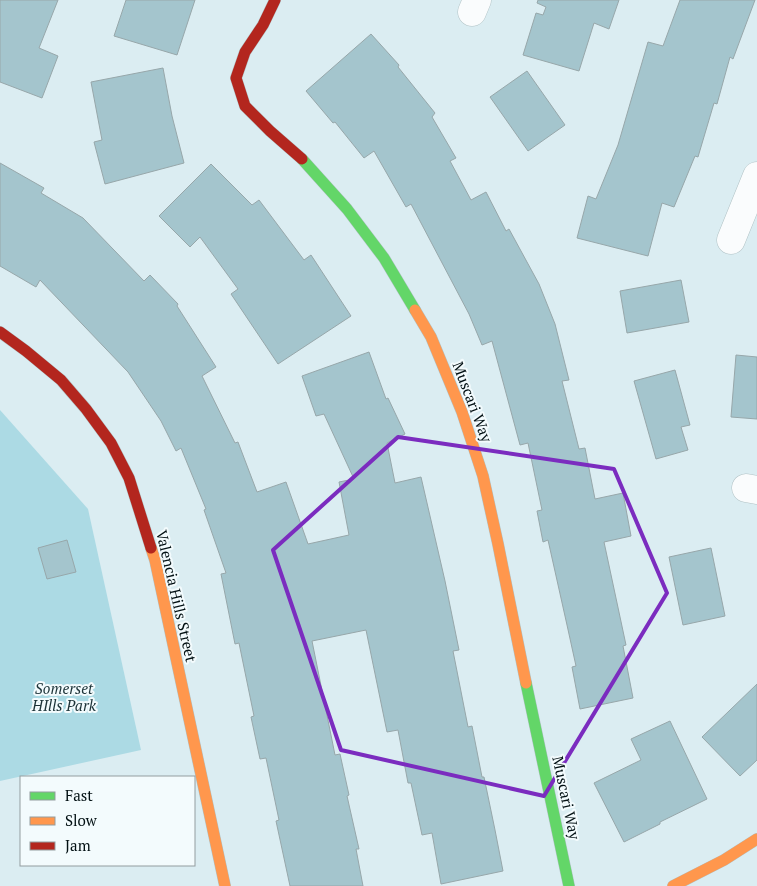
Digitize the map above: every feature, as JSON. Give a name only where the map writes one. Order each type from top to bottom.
[{"type":"street","name":"Muscari Way","points":[[275,0],[245,52],[236,78],[245,106],[270,131],[300,156],[347,209],[384,258],[431,337],[462,412],[483,476],[569,886]]},
{"type":"street","points":[[731,240],[757,176]]},
{"type":"street","name":"Valencia Hills Street","points":[[0,332],[26,350],[61,380],[86,409],[111,443],[128,478],[155,560],[225,886]]},
{"type":"street","points":[[673,886],[724,860],[757,839]]},
{"type":"highlighted area","points":[[398,437],[614,469],[667,593],[544,796],[341,750],[273,550]]},
{"type":"green space","name":"Somerset HIlls Park","points":[[0,410],[88,509],[141,750],[0,781]]},
{"type":"building","points":[[0,0],[58,0],[39,48],[58,56],[42,98],[0,82]]},
{"type":"building","points":[[126,0],[195,0],[177,55],[114,36]]},
{"type":"building","points":[[538,0],[619,0],[609,29],[594,23],[579,71],[523,55],[536,13],[543,15],[546,7],[537,3]]},
{"type":"building","points":[[680,0],[755,0],[733,59],[730,57],[717,104],[714,103],[698,157],[695,156],[674,207],[662,203],[648,256],[577,238],[588,196],[596,199],[618,145],[648,42],[663,46]]},
{"type":"building","points":[[371,34],[399,65],[398,67],[435,113],[432,117],[456,158],[450,161],[471,200],[486,192],[506,231],[509,229],[539,284],[555,324],[569,380],[562,381],[579,449],[585,448],[595,499],[623,493],[631,536],[604,542],[626,645],[623,646],[633,698],[580,709],[572,667],[576,666],[548,540],[543,542],[537,511],[542,510],[528,443],[520,445],[492,341],[482,345],[469,314],[411,204],[406,207],[374,151],[364,158],[335,122],[333,123],[306,91]]},
{"type":"building","points":[[163,68],[172,116],[184,163],[105,184],[94,142],[102,140],[91,82]]},
{"type":"building","points":[[527,71],[565,125],[528,151],[490,97]]},
{"type":"building","points":[[0,163],[44,188],[41,193],[83,218],[144,281],[150,275],[178,304],[177,306],[216,367],[202,376],[235,443],[238,442],[257,492],[286,482],[308,544],[349,535],[339,482],[354,479],[324,414],[316,416],[302,376],[369,352],[386,399],[388,398],[405,434],[387,443],[395,483],[421,477],[459,650],[453,651],[468,727],[472,726],[503,871],[441,884],[432,833],[422,835],[411,783],[408,783],[398,730],[387,732],[366,630],[312,641],[335,755],[340,754],[349,795],[347,796],[359,849],[356,849],[363,886],[290,886],[276,821],[279,820],[266,758],[260,759],[251,717],[254,716],[239,643],[235,644],[221,574],[226,573],[204,510],[206,509],[181,448],[176,451],[161,421],[128,372],[40,280],[36,287],[0,266]]},
{"type":"building","points":[[211,164],[252,205],[259,200],[304,260],[311,255],[351,316],[278,364],[231,294],[238,289],[200,237],[190,247],[159,216]]},
{"type":"building","points":[[681,280],[689,322],[627,333],[620,291]]},
{"type":"building","points":[[736,355],[757,357],[757,419],[731,417]]},
{"type":"building","points":[[675,370],[690,425],[681,427],[688,450],[656,459],[634,381]]},
{"type":"building","points":[[67,540],[76,572],[47,579],[38,548]]},
{"type":"building","points":[[711,548],[725,616],[683,625],[669,557]]},
{"type":"building","points":[[757,684],[757,760],[740,776],[702,737]]},
{"type":"building","points":[[670,721],[707,799],[624,842],[594,783],[641,760],[631,739]]},
{"type":"traffic: fast","points":[[302,159],[347,209],[384,258],[415,310]]},
{"type":"traffic: fast","points":[[526,683],[569,886]]},
{"type":"traffic: slow","points":[[415,310],[431,337],[462,412],[483,476],[526,683]]},
{"type":"traffic: slow","points":[[151,548],[225,886]]},
{"type":"traffic: slow","points":[[673,886],[724,860],[757,839]]},
{"type":"traffic: jam","points":[[275,0],[263,25],[245,52],[236,78],[245,106],[302,159]]},
{"type":"traffic: jam","points":[[0,332],[61,380],[86,409],[111,443],[129,478],[151,548]]}]
